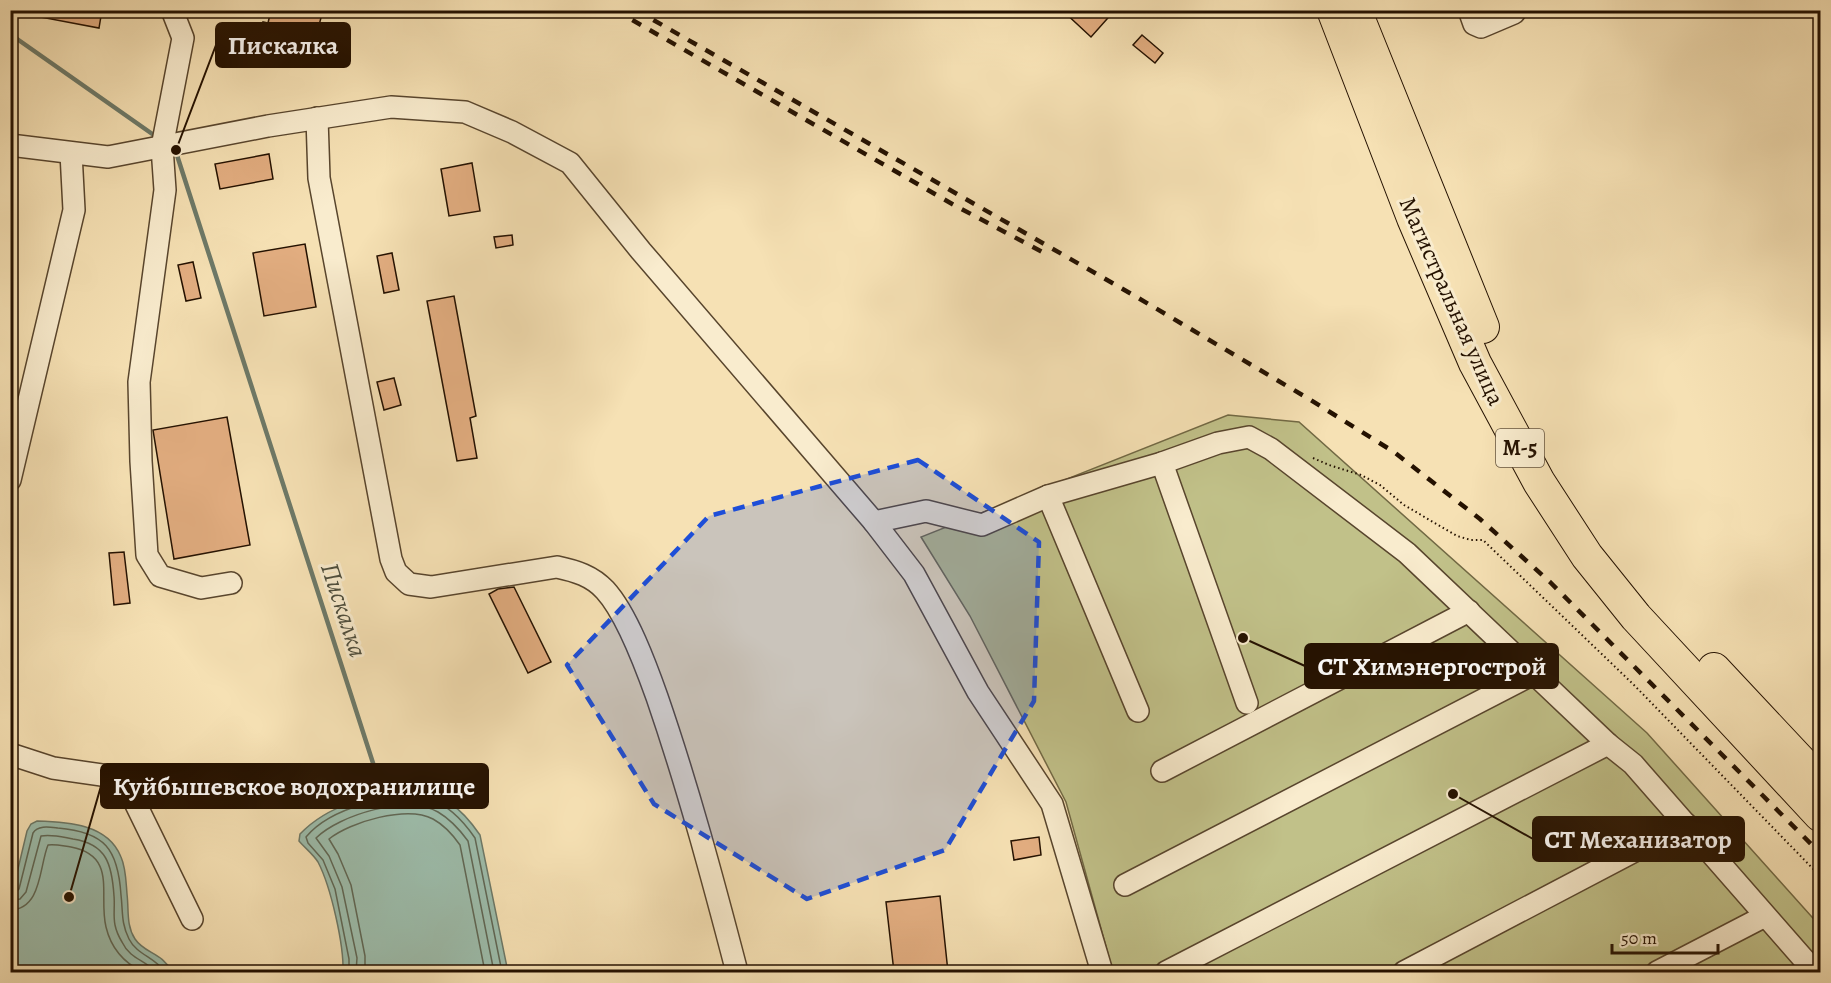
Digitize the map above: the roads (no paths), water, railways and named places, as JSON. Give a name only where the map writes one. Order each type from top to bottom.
[{"type":"highway","name":"Магистральная улица","points":[[1333,10],[1413,218],[1475,363],[1539,482],[1587,556],[1636,617],[1821,815]]},
{"type":"highway","name":"Магистральная улица","points":[[1356,10],[1494,354],[1558,476],[1603,546],[1655,608],[1821,782]]},
{"type":"street","points":[[172,10],[183,38],[162,147],[165,190],[140,382],[141,461],[147,555],[160,576],[201,588],[231,583]]},
{"type":"street","points":[[1469,10],[1474,24],[1481,27],[1514,13],[1516,10]]},
{"type":"street","points":[[10,145],[108,157],[317,118],[391,107],[465,112],[512,132],[570,162],[641,251],[874,522],[914,574],[978,692],[1052,804],[1102,972]]},
{"type":"street","points":[[317,118],[319,178],[391,559],[396,572],[409,584],[430,587],[557,567],[576,570],[592,578],[606,591],[620,612],[644,662],[676,752],[737,972]]},
{"type":"street","points":[[10,480],[74,210],[71,153]]},
{"type":"street","points":[[874,522],[927,511],[982,525],[1048,496],[1162,464],[1218,443],[1249,437],[1271,449],[1407,553],[1533,674],[1608,744],[1633,764],[1815,972]]},
{"type":"street","points":[[1162,464],[1247,703]]},
{"type":"street","points":[[1048,496],[1138,711]]},
{"type":"street","points":[[1162,771],[1469,611]]},
{"type":"street","points":[[1125,885],[1533,674]]},
{"type":"street","points":[[1166,972],[1608,744]]},
{"type":"street","points":[[10,754],[53,768],[123,778],[192,919]]},
{"type":"street","points":[[1404,972],[1686,824]]},
{"type":"street","points":[[1657,972],[1765,916]]},
{"type":"water","points":[[410,792],[433,796],[451,804],[466,816],[480,835],[508,972],[343,972],[339,932],[328,886],[318,862],[299,841],[300,834],[311,824],[337,808],[365,799]]},
{"type":"water","points":[[37,821],[61,822],[86,827],[97,831],[115,846],[125,870],[128,917],[132,934],[139,944],[159,957],[172,972],[11,972],[11,898],[27,831],[31,824]]},
{"type":"waterway","name":"Пискалка","points":[[10,34],[158,138]]},
{"type":"waterway","name":"Пискалка","points":[[175,149],[383,794]]},
{"type":"railway","points":[[615,10],[954,205],[1048,255]]},
{"type":"railway","points":[[636,10],[1135,296],[1394,452],[1480,519],[1550,582],[1820,853]]},
{"type":"place","name":"Пискалка","points":[[176,150]]},
{"type":"place","name":"СТ Химэнергострой","points":[[1243,638]]},
{"type":"place","name":"СТ Механизатор","points":[[1453,794]]},
{"type":"place","name":"Куйбышевское водохранилище","points":[[69,897]]}]
